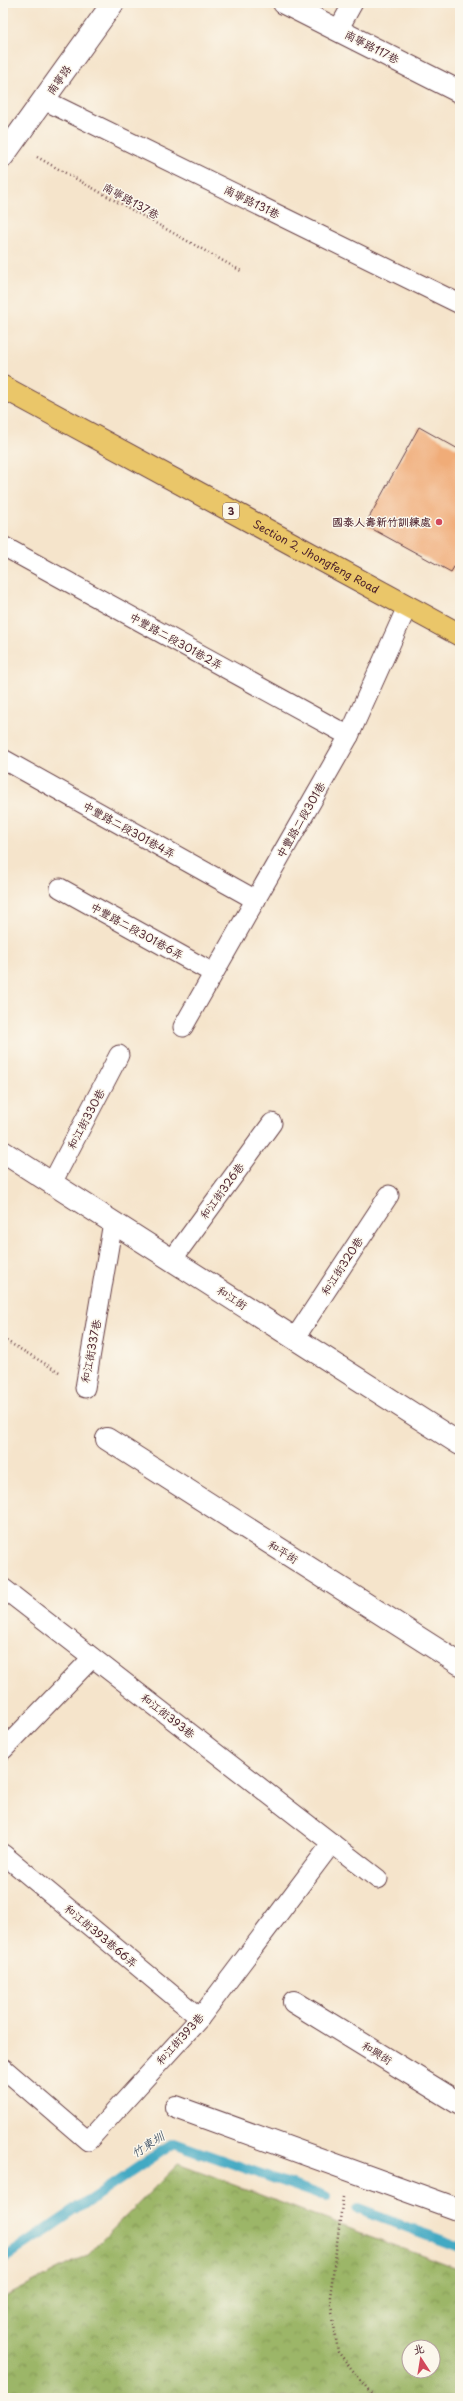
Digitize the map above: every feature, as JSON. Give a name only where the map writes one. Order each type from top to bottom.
[{"type":"main road","name":"Section 2, Jhongfeng Road","points":[[3,387],[460,636]]},
{"type":"street","name":"南寧路","points":[[8,150],[113,3]]},
{"type":"street","name":"南寧路117巷","points":[[284,3],[460,92]]},
{"type":"street","name":"和江街","points":[[3,1152],[460,1444]]},
{"type":"street","name":"和平街","points":[[107,1439],[460,1664]]},
{"type":"street","name":"和興街","points":[[294,2002],[460,2104]]},
{"type":"street","points":[[176,2107],[460,2210]]},
{"type":"lane","points":[[338,30],[353,3]]},
{"type":"lane","name":"南寧路131巷","points":[[44,100],[460,304]]},
{"type":"lane","name":"中豐路二段301巷2弄","points":[[3,546],[349,736]]},
{"type":"lane","name":"中豐路二段301巷","points":[[183,1027],[349,736],[407,607]]},
{"type":"lane","name":"中豐路二段301巷4弄","points":[[3,759],[256,900]]},
{"type":"lane","name":"中豐路二段301巷6弄","points":[[60,888],[214,973]]},
{"type":"lane","name":"和江街330巷","points":[[52,1183],[119,1055]]},
{"type":"lane","name":"和江街326巷","points":[[172,1260],[272,1122]]},
{"type":"lane","name":"和江街320巷","points":[[295,1338],[389,1195]]},
{"type":"lane","name":"和江街337巷","points":[[85,1388],[113,1222]]},
{"type":"lane","name":"和江街393巷","points":[[3,1588],[378,1879]]},
{"type":"lane","points":[[3,1750],[92,1658]]},
{"type":"lane","name":"和江街393巷","points":[[3,2068],[88,2141],[200,2018],[332,1843]]},
{"type":"lane","name":"和江街393巷66弄","points":[[3,1854],[200,2018]]},
{"type":"path","name":"南寧路137巷","points":[[8,150],[242,272]]},
{"type":"path","name":"和江街337巷","points":[[3,1339],[85,1388]]},
{"type":"path","points":[[346,2169],[330,2297],[338,2352],[375,2398]]},
{"type":"green space","points":[[178,2164],[460,2270],[460,2398],[3,2398],[3,2298],[87,2255]]},
{"type":"building","points":[[419,427],[460,450],[460,557],[451,572],[365,525]]},
{"type":"waterway","name":"竹東圳","points":[[3,2259],[174,2143],[326,2197]]},
{"type":"waterway","name":"竹東圳","points":[[358,2209],[460,2247]]},
{"type":"place","name":"國泰人壽新竹訓練處","points":[[439,522]]}]
